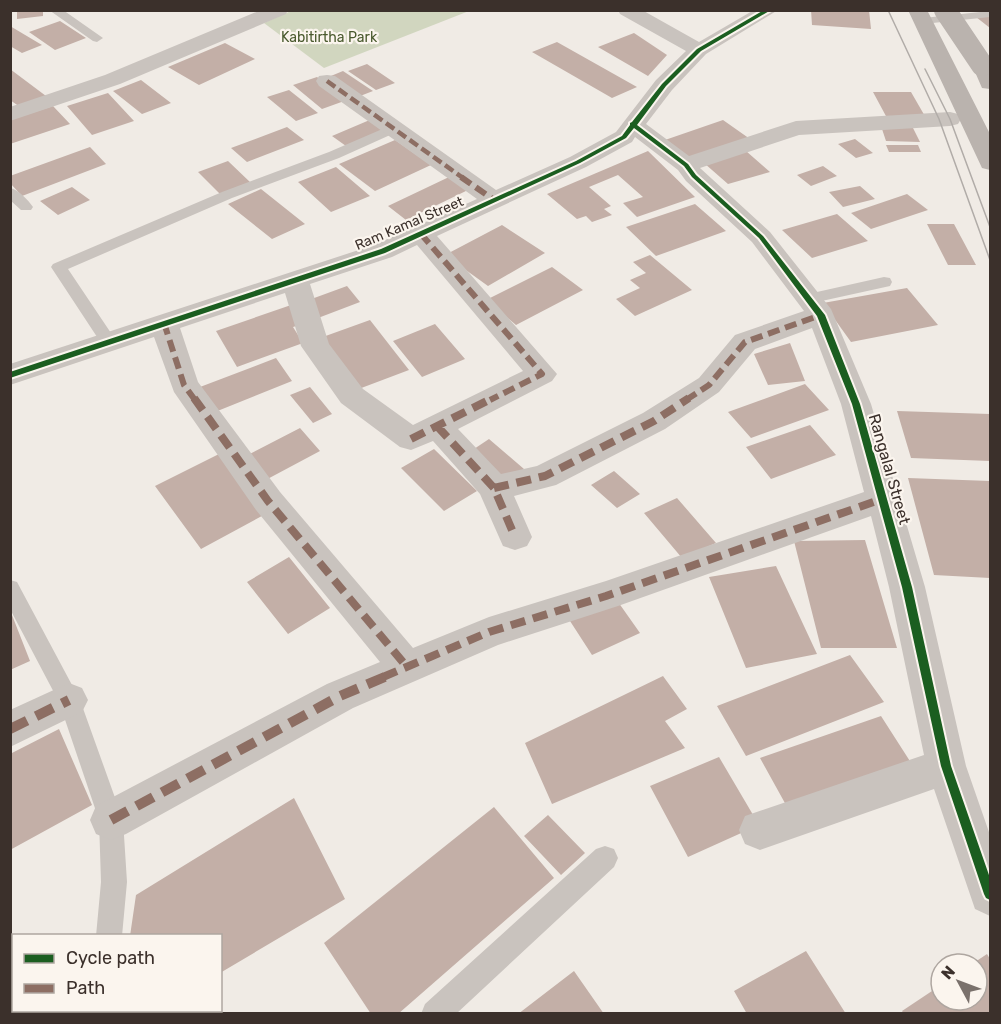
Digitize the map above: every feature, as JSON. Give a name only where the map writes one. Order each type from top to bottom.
[{"type":"main road","points":[[945,10],[986,74]]},
{"type":"main road","points":[[920,16],[985,134],[990,163]]},
{"type":"street","points":[[10,114],[63,100],[141,70],[279,10]]},
{"type":"street","points":[[627,10],[699,50]]},
{"type":"street","name":"Ram Kamal Street","points":[[10,375],[383,251],[578,162],[624,137],[664,85],[699,50],[769,10]]},
{"type":"street","points":[[222,16],[240,26]]},
{"type":"street","points":[[327,81],[494,200]]},
{"type":"street","points":[[686,165],[796,128],[950,119]]},
{"type":"street","name":"Rangalal Street","points":[[632,124],[686,165],[694,176],[761,237],[814,307],[856,404],[907,587],[946,766],[990,894]]},
{"type":"street","points":[[295,280],[315,346],[352,396],[411,439],[542,374],[420,234]]},
{"type":"street","points":[[494,488],[545,476],[654,420],[709,385],[745,342],[814,307]]},
{"type":"street","points":[[164,323],[184,385],[268,501],[407,667]]},
{"type":"street","points":[[437,426],[494,488],[515,537]]},
{"type":"street","points":[[111,820],[340,696],[489,632],[606,596],[882,499]]},
{"type":"street","points":[[10,729],[69,700]]},
{"type":"street","points":[[760,830],[946,766]]},
{"type":"lane","points":[[54,10],[97,38]]},
{"type":"lane","points":[[920,16],[990,14]]},
{"type":"lane","points":[[109,342],[59,267],[227,195],[334,155],[394,128]]},
{"type":"lane","points":[[10,192],[26,207]]},
{"type":"lane","points":[[814,307],[884,282]]},
{"type":"lane","points":[[10,588],[69,700],[111,820],[114,882],[109,934]]},
{"type":"lane","points":[[435,1014],[605,858]]},
{"type":"green space","name":"Kabitirtha Park","points":[[291,11],[469,11],[324,68],[264,23]]},
{"type":"building","points":[[17,10],[43,10],[43,16],[17,19]]},
{"type":"building","points":[[811,10],[869,10],[871,29],[812,25]]},
{"type":"building","points":[[990,16],[990,28],[976,17]]},
{"type":"building","points":[[60,21],[86,38],[55,50],[29,32]]},
{"type":"building","points":[[10,26],[42,45],[22,53],[10,46]]},
{"type":"building","points":[[634,33],[667,55],[648,76],[598,47]]},
{"type":"building","points":[[557,42],[637,87],[612,98],[532,52]]},
{"type":"building","points":[[225,43],[255,59],[199,85],[168,67]]},
{"type":"building","points":[[367,64],[395,83],[376,90],[348,71]]},
{"type":"building","points":[[10,69],[50,99],[23,109],[10,100]]},
{"type":"building","points":[[343,71],[373,91],[355,98],[326,78]]},
{"type":"building","points":[[317,77],[347,100],[322,109],[293,85]]},
{"type":"building","points":[[141,80],[171,103],[142,114],[113,91]]},
{"type":"building","points":[[289,90],[318,113],[296,121],[267,97]]},
{"type":"building","points":[[873,92],[911,92],[926,118],[887,118]]},
{"type":"building","points":[[108,93],[134,121],[92,135],[67,106]]},
{"type":"building","points":[[53,106],[70,124],[10,144],[10,120]]},
{"type":"building","points":[[372,119],[387,128],[346,146],[332,136]]},
{"type":"building","points":[[723,120],[750,139],[691,160],[665,140]]},
{"type":"building","points":[[911,124],[920,142],[886,141],[881,126]]},
{"type":"building","points":[[287,127],[304,140],[247,162],[231,148]]},
{"type":"building","points":[[855,139],[873,153],[856,158],[838,144]]},
{"type":"building","points":[[395,140],[431,165],[375,191],[339,164]]},
{"type":"building","points":[[886,145],[918,145],[921,152],[889,152]]},
{"type":"building","points":[[90,147],[106,164],[22,196],[10,183],[10,176]]},
{"type":"building","points":[[648,151],[695,197],[637,217],[623,203],[643,197],[618,175],[589,187],[611,206],[604,209],[612,215],[592,222],[586,216],[577,219],[547,194]]},
{"type":"building","points":[[746,151],[770,172],[728,184],[704,163]]},
{"type":"building","points":[[228,161],[251,183],[220,194],[198,172]]},
{"type":"building","points":[[823,166],[837,176],[811,186],[797,175]]},
{"type":"building","points":[[336,167],[370,196],[331,212],[298,182]]},
{"type":"building","points":[[449,177],[468,190],[406,220],[388,206]]},
{"type":"building","points":[[860,186],[875,199],[843,207],[829,192]]},
{"type":"building","points":[[72,187],[90,200],[58,215],[40,201]]},
{"type":"building","points":[[261,189],[305,224],[272,239],[228,204]]},
{"type":"building","points":[[907,194],[928,210],[871,229],[851,213]]},
{"type":"building","points":[[695,204],[726,231],[656,256],[626,227]]},
{"type":"building","points":[[837,214],[868,241],[812,258],[782,230]]},
{"type":"building","points":[[927,224],[954,224],[976,265],[948,265]]},
{"type":"building","points":[[502,225],[545,253],[488,286],[445,255]]},
{"type":"building","points":[[650,255],[692,290],[635,316],[616,299],[640,288],[630,280],[646,273],[633,262]]},
{"type":"building","points":[[552,267],[583,290],[516,325],[486,300]]},
{"type":"building","points":[[347,286],[360,302],[318,318],[306,301]]},
{"type":"building","points":[[907,288],[938,325],[851,342],[823,303]]},
{"type":"building","points":[[294,304],[306,323],[293,327],[303,343],[237,367],[216,331]]},
{"type":"building","points":[[370,320],[409,370],[356,390],[320,338]]},
{"type":"building","points":[[435,324],[465,359],[422,377],[393,341]]},
{"type":"building","points":[[790,343],[805,381],[768,385],[754,354]]},
{"type":"building","points":[[276,358],[292,381],[215,412],[200,387]]},
{"type":"building","points":[[805,384],[829,410],[751,438],[728,412]]},
{"type":"building","points":[[310,387],[332,414],[313,423],[290,395]]},
{"type":"building","points":[[897,411],[990,414],[990,461],[911,458]]},
{"type":"building","points":[[810,425],[836,455],[771,479],[746,447]]},
{"type":"building","points":[[300,428],[320,451],[260,483],[240,459]]},
{"type":"building","points":[[489,439],[524,469],[500,485],[465,455]]},
{"type":"building","points":[[434,449],[477,491],[444,511],[401,468]]},
{"type":"building","points":[[223,452],[271,511],[201,549],[155,486]]},
{"type":"building","points":[[614,471],[640,494],[617,508],[591,485]]},
{"type":"building","points":[[908,478],[990,481],[990,578],[934,575]]},
{"type":"building","points":[[677,498],[716,543],[682,558],[644,513]]},
{"type":"building","points":[[865,540],[897,648],[821,648],[794,541]]},
{"type":"building","points":[[289,557],[330,608],[288,634],[247,582]]},
{"type":"building","points":[[776,566],[817,654],[746,668],[709,577]]},
{"type":"building","points":[[616,599],[640,633],[592,655],[570,621]]},
{"type":"building","points":[[10,610],[30,661],[10,670]]},
{"type":"building","points":[[850,655],[884,702],[746,756],[717,706]]},
{"type":"building","points":[[663,676],[687,709],[665,721],[685,748],[552,804],[525,743]]},
{"type":"building","points":[[881,716],[915,769],[791,814],[760,758]]},
{"type":"building","points":[[59,729],[92,805],[10,850],[10,754]]},
{"type":"building","points":[[719,757],[759,825],[688,857],[650,786]]},
{"type":"building","points":[[294,798],[345,899],[222,972],[222,934],[130,934],[136,895]]},
{"type":"building","points":[[494,807],[554,878],[398,1014],[371,1014],[324,943]]},
{"type":"building","points":[[548,815],[585,853],[561,875],[524,836]]},
{"type":"building","points":[[806,951],[846,1014],[747,1014],[734,991]]},
{"type":"building","points":[[989,957],[990,1014],[904,1014],[902,1011],[929,993],[929,1012],[989,1012]]},
{"type":"building","points":[[10,962],[12,962],[12,1012],[77,1012],[74,1014],[10,1014]]},
{"type":"building","points":[[574,971],[604,1014],[518,1014]]},
{"type":"building","points":[[124,1012],[156,1012],[154,1014],[124,1014]]},
{"type":"tram line","points":[[888,10],[939,119],[990,260]]},
{"type":"tram line","points":[[925,69],[950,119],[990,227]]},
{"type":"marked path","points":[[327,81],[494,200]]},
{"type":"marked path","points":[[411,439],[542,374],[421,234]]},
{"type":"marked path","points":[[494,488],[545,476],[654,421],[709,385],[745,342],[821,315]]},
{"type":"marked path","points":[[164,323],[184,385],[268,501],[407,667]]},
{"type":"marked path","points":[[437,426],[494,488],[515,537]]},
{"type":"marked path","points":[[111,820],[340,696],[489,632],[606,596],[882,499]]},
{"type":"marked path","points":[[10,729],[69,700]]},
{"type":"cycle path","points":[[10,375],[383,251],[578,162],[624,137],[664,85],[699,50],[769,10]]},
{"type":"cycle path","points":[[632,124],[686,165],[694,176],[761,237],[821,315],[856,404],[907,587],[946,766],[990,894]]}]
